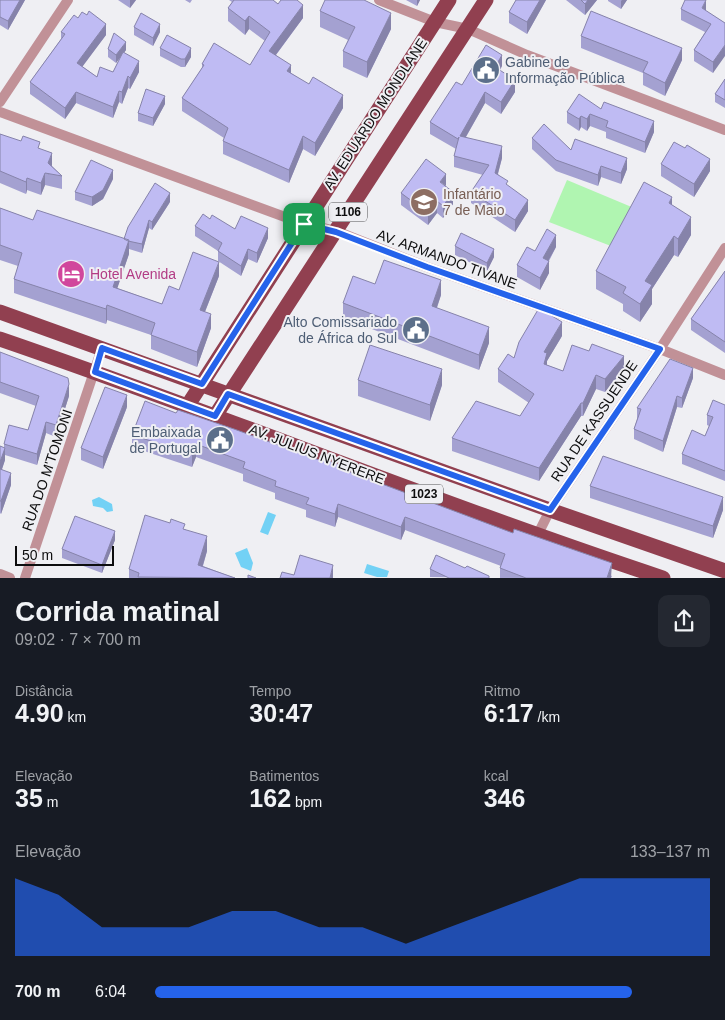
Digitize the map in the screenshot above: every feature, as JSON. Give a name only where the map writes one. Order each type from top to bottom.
[{"type":"main road","name":"AV. EDUARDO MONDLANE","points":[[188,405],[449,0]]},
{"type":"main road","name":"1106","points":[[228,394],[336,232],[486,0]]},
{"type":"main road","name":"AV. JULIUS NYERERE","points":[[0,312],[725,571]]},
{"type":"main road","name":"AV. JULIUS NYERERE","points":[[0,339],[188,405],[537,536],[662,578]]},
{"type":"main road","points":[[215,416],[228,394]]},
{"type":"street","points":[[0,102],[68,0]]},
{"type":"street","points":[[379,0],[435,22],[468,29],[527,55],[725,130]]},
{"type":"street","name":"AV. ARMANDO TIVANE","points":[[0,112],[304,224],[336,232],[427,267],[660,349],[725,375]]},
{"type":"street","name":"RUA DE KASSUENDE","points":[[537,536],[550,510],[660,349],[725,248]]},
{"type":"street","name":"RUA DO M'TOMONI","points":[[25,578],[102,348]]},
{"type":"street","points":[[0,574],[10,578]]},
{"type":"green space","points":[[567,180],[634,208],[616,248],[549,222]]},
{"type":"water","points":[[99,497],[112,504],[113,511],[107,512],[103,508],[93,506],[92,500]]},
{"type":"water","points":[[268,512],[276,515],[268,535],[260,532]]},
{"type":"water","points":[[247,548],[253,563],[251,571],[241,567],[235,553]]},
{"type":"water","points":[[367,564],[389,571],[387,577],[377,577],[364,573]]},
{"type":"building","points":[[0,0],[20,0],[8,21],[0,17]]},
{"type":"building","points":[[234,0],[273,0],[278,4],[281,0],[297,0],[303,5],[269,51],[291,65],[287,71],[309,84],[313,77],[343,95],[315,143],[303,136],[289,170],[223,141],[228,128],[182,98],[204,65],[202,64],[214,43],[250,65],[270,32],[249,16],[245,21],[228,8]]},
{"type":"building","points":[[325,0],[364,0],[391,13],[367,62],[343,51],[355,27],[320,11]]},
{"type":"building","points":[[516,0],[540,0],[527,22],[509,12]]},
{"type":"building","points":[[685,0],[706,0],[702,8],[725,23],[725,45],[713,62],[694,50],[711,24],[681,9]]},
{"type":"building","points":[[89,11],[106,24],[77,63],[97,77],[100,67],[113,72],[123,52],[139,61],[130,78],[128,76],[122,92],[119,91],[113,107],[76,92],[65,108],[30,82],[65,34],[61,32],[74,15],[78,18],[82,12],[87,15]]},
{"type":"building","points":[[591,11],[682,48],[665,83],[643,72],[648,62],[581,36]]},
{"type":"building","points":[[141,13],[160,24],[153,38],[134,27]]},
{"type":"building","points":[[114,33],[126,42],[116,55],[108,49]]},
{"type":"building","points":[[167,35],[191,48],[185,59],[181,59],[160,48]]},
{"type":"building","points":[[486,45],[502,55],[495,67],[515,80],[501,102],[485,92],[460,136],[502,146],[495,173],[508,181],[506,184],[528,200],[515,220],[471,192],[489,165],[454,156],[459,137],[458,139],[430,122],[456,82],[462,85]]},
{"type":"building","points":[[725,79],[725,100],[715,94]]},
{"type":"building","points":[[146,89],[165,96],[153,118],[138,113]]},
{"type":"building","points":[[579,94],[601,109],[604,102],[654,121],[645,142],[606,127],[608,121],[590,114],[587,119],[581,116],[579,119],[567,112]]},
{"type":"building","points":[[544,124],[571,150],[575,139],[627,158],[621,173],[601,166],[598,175],[556,160],[532,138]]},
{"type":"building","points":[[0,134],[21,141],[23,136],[40,142],[38,148],[52,153],[48,163],[62,176],[45,173],[41,183],[27,178],[26,182],[0,171]]},
{"type":"building","points":[[674,142],[685,148],[687,145],[710,159],[694,184],[661,164]]},
{"type":"building","points":[[426,159],[446,174],[440,182],[453,192],[443,206],[437,201],[428,213],[401,193]]},
{"type":"building","points":[[91,160],[113,170],[103,190],[92,197],[75,192]]},
{"type":"building","points":[[644,182],[672,197],[669,203],[691,217],[678,239],[674,236],[645,281],[652,285],[640,304],[623,293],[626,287],[596,271]]},
{"type":"building","points":[[155,183],[170,193],[152,222],[149,220],[142,244],[124,239],[128,227]]},
{"type":"building","points":[[0,208],[33,220],[37,210],[129,240],[113,287],[162,304],[169,286],[179,290],[193,252],[219,262],[200,310],[211,314],[197,352],[151,335],[155,323],[107,305],[106,309],[14,279],[22,253],[0,245]]},
{"type":"building","points":[[203,214],[210,219],[212,215],[235,229],[241,216],[268,228],[257,253],[248,249],[241,266],[218,251],[222,243],[195,226]]},
{"type":"building","points":[[547,229],[556,235],[543,258],[549,261],[540,278],[517,265],[527,247],[535,251]]},
{"type":"building","points":[[461,233],[494,249],[487,263],[455,246]]},
{"type":"building","points":[[384,260],[441,280],[432,306],[489,327],[479,355],[343,303],[353,276],[375,284]]},
{"type":"building","points":[[725,271],[725,342],[691,319]]},
{"type":"building","points":[[539,308],[562,322],[544,352],[547,353],[544,364],[563,371],[572,345],[589,351],[592,344],[624,356],[605,379],[596,375],[583,403],[581,403],[539,468],[452,438],[476,401],[520,416],[534,394],[498,369],[508,354],[514,358],[519,342]]},
{"type":"building","points":[[370,345],[442,369],[430,405],[358,380]]},
{"type":"building","points":[[0,352],[68,378],[69,384],[56,425],[46,422],[37,454],[4,444],[9,425],[28,430],[39,396],[0,382]]},
{"type":"building","points":[[670,359],[693,368],[682,398],[677,396],[663,441],[634,429],[641,409],[637,408]]},
{"type":"building","points":[[105,387],[127,395],[103,457],[81,448]]},
{"type":"building","points":[[713,400],[725,405],[725,471],[682,454],[692,430],[705,436],[713,417],[707,415]]},
{"type":"building","points":[[145,401],[176,413],[178,410],[322,461],[325,460],[349,468],[350,472],[513,533],[514,529],[612,563],[607,578],[526,578],[500,568],[505,554],[405,517],[401,527],[338,504],[335,514],[306,504],[309,498],[275,486],[276,481],[243,468],[245,462],[196,444],[192,454],[132,435]]},
{"type":"building","points":[[0,446],[5,448],[0,462]]},
{"type":"building","points":[[603,456],[723,497],[713,526],[590,486]]},
{"type":"building","points":[[0,469],[11,473],[1,501],[0,501]]},
{"type":"building","points":[[145,515],[170,523],[171,519],[185,524],[183,529],[207,536],[198,565],[235,578],[138,577],[139,573],[129,569]]},
{"type":"building","points":[[75,516],[115,531],[102,565],[62,549]]},
{"type":"building","points":[[300,555],[333,565],[330,578],[280,578],[282,572],[294,575]]},
{"type":"building","points":[[436,555],[465,568],[467,566],[489,576],[489,578],[449,578],[430,569]]},
{"type":"place","name":"Gabine de Informação Pública","points":[[486,70]]},
{"type":"place","name":"Infantário 7 de Maio","points":[[424,202]]},
{"type":"place","name":"Hotel Avenida","points":[[71,274]]},
{"type":"place","name":"Alto Comissariado de África do Sul","points":[[416,330]]},
{"type":"place","name":"Embaixada de Portugal","points":[[220,440]]},
{"type":"route","points":[[304,224],[336,232],[427,267],[660,349],[550,510],[228,394],[215,416],[95,372],[102,348],[202,384],[304,224]]}]
